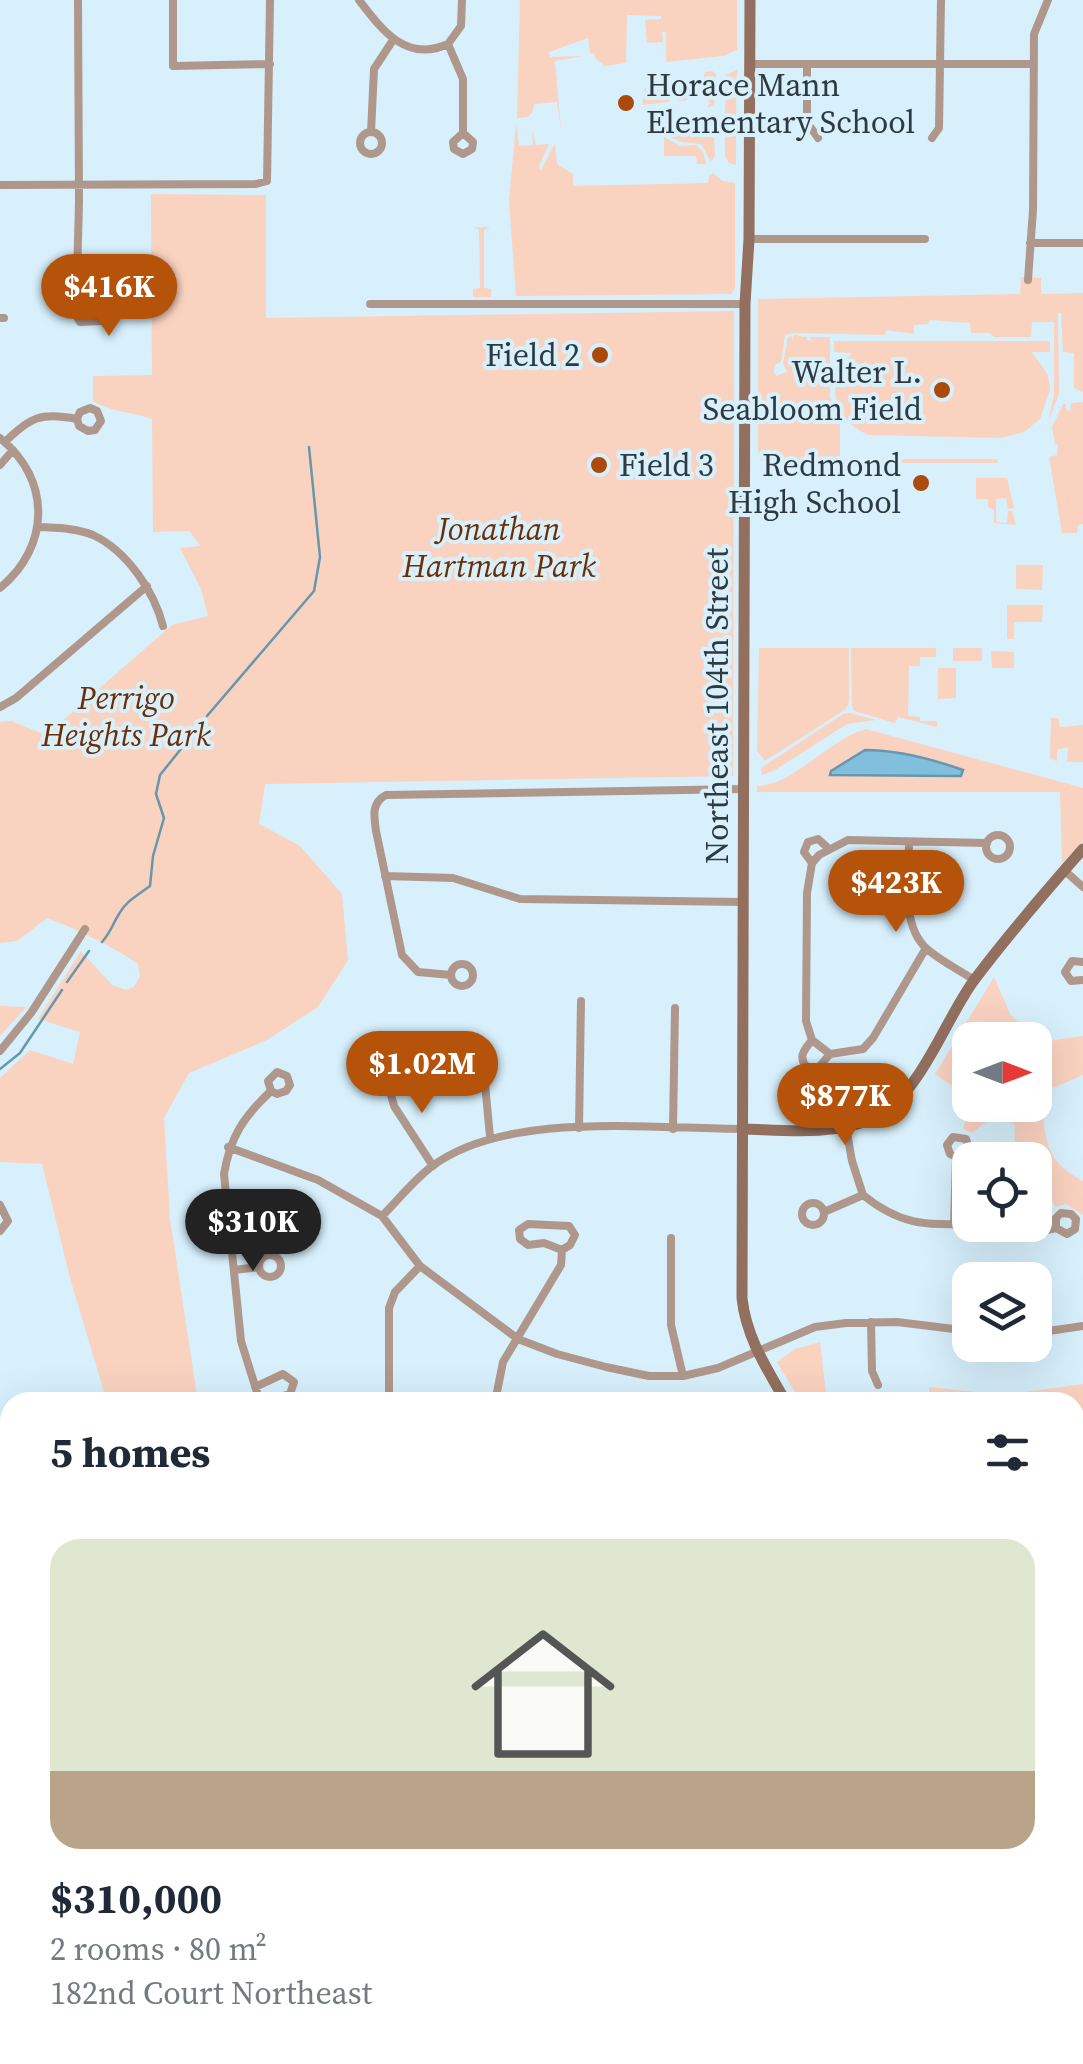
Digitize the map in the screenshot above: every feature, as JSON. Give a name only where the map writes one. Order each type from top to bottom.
[{"type":"street","points":[[78,0],[78,298]]},
{"type":"street","points":[[173,0],[173,66],[270,64]]},
{"type":"street","points":[[0,185],[257,184],[266,180],[270,0]]},
{"type":"street","points":[[360,0],[393,40],[422,50],[436,50],[448,44],[461,26],[462,0]]},
{"type":"street","name":"Northeast 104th Street","points":[[750,0],[745,304],[742,1298],[744,1318],[758,1353],[780,1392]]},
{"type":"street","points":[[932,138],[939,128],[941,0]]},
{"type":"street","points":[[1028,280],[1034,210],[1034,34],[1048,0]]},
{"type":"street","points":[[371,132],[374,69],[393,40]]},
{"type":"street","points":[[448,44],[462,78],[463,134]]},
{"type":"street","points":[[750,64],[1032,64]]},
{"type":"street","points":[[807,64],[808,122],[818,138]]},
{"type":"street","points":[[749,239],[925,239]]},
{"type":"street","points":[[1030,243],[1083,243]]},
{"type":"street","points":[[370,304],[745,304]]},
{"type":"street","points":[[0,588],[20,572],[32,552],[38,527],[32,480],[24,462],[2,440],[36,418],[77,419]]},
{"type":"street","points":[[0,464],[12,450]]},
{"type":"street","points":[[38,527],[70,529],[94,536],[116,552],[147,586],[158,604],[164,626]]},
{"type":"street","points":[[0,706],[16,698],[147,586]]},
{"type":"street","points":[[450,975],[418,972],[402,955],[374,815],[376,802],[386,795],[744,790]]},
{"type":"street","points":[[926,948],[863,1049],[830,1054],[812,1040],[806,1021],[808,892],[816,859],[828,848],[848,840],[987,844]]},
{"type":"street","points":[[816,859],[804,852],[808,842],[823,841],[828,848]]},
{"type":"street","points":[[909,842],[909,912],[918,939],[974,980]]},
{"type":"street","points":[[382,1216],[432,1166],[490,1137],[579,1128],[846,1127],[872,1119],[914,1080],[974,980],[1083,849]]},
{"type":"street","points":[[1064,870],[1083,888]]},
{"type":"street","points":[[384,876],[453,878],[520,898],[743,902]]},
{"type":"street","points":[[0,1051],[31,1014],[86,928]]},
{"type":"street","points":[[1083,962],[1072,961],[1065,972],[1070,981],[1083,980]]},
{"type":"street","points":[[579,1128],[580,1002]]},
{"type":"street","points":[[672,1129],[676,1008]]},
{"type":"street","points":[[812,1040],[802,1057],[807,1067],[818,1068],[830,1054]]},
{"type":"street","points":[[484,1073],[490,1137]]},
{"type":"street","points":[[386,1076],[394,1106],[432,1166]]},
{"type":"street","points":[[257,1392],[241,1341],[224,1174],[228,1147],[249,1111],[271,1091]]},
{"type":"street","points":[[846,1127],[863,1195],[895,1217],[914,1224],[952,1224]]},
{"type":"street","points":[[228,1147],[318,1180],[382,1216],[420,1266],[518,1339],[557,1354],[649,1376],[683,1376],[718,1368],[815,1327],[871,1322],[952,1330]]},
{"type":"street","points":[[824,1212],[863,1195]]},
{"type":"street","points":[[0,1204],[8,1221],[0,1232]]},
{"type":"street","points":[[528,1224],[568,1226],[575,1235],[562,1250],[544,1244],[528,1245],[520,1239],[519,1230],[528,1224]]},
{"type":"street","points":[[1052,1229],[1056,1228]]},
{"type":"street","points":[[671,1238],[671,1324],[683,1376]]},
{"type":"street","points":[[496,1392],[498,1377],[561,1265],[562,1250]]},
{"type":"street","points":[[389,1392],[389,1308],[395,1292],[420,1266]]},
{"type":"street","points":[[234,1270],[259,1268]]},
{"type":"street","points":[[871,1322],[872,1370],[878,1385]]},
{"type":"street","points":[[1052,1331],[1083,1326]]},
{"type":"street","points":[[255,1387],[283,1374],[294,1382],[291,1392]]},
{"type":"green space","points":[[520,0],[737,0],[737,50],[723,56],[666,62],[666,32],[662,32],[663,42],[647,43],[645,20],[661,16],[627,15],[626,63],[605,66],[590,53],[588,38],[549,52],[550,57],[584,56],[555,61],[561,130],[557,102],[534,104],[528,117],[517,118]]},
{"type":"green space","points":[[737,70],[736,115],[725,115],[726,75]]},
{"type":"green space","points":[[705,72],[716,73],[714,106],[707,107],[710,103],[706,98],[678,101],[674,94],[668,102],[642,105],[645,88],[664,89],[703,78]]},
{"type":"green space","points":[[725,118],[736,118],[736,165],[725,156]]},
{"type":"green space","points":[[713,120],[715,156],[711,162],[701,144],[681,142],[649,126]]},
{"type":"green space","points":[[516,124],[519,146],[533,145],[532,131],[536,145],[549,144],[539,166],[541,170],[555,143],[557,164],[573,174],[573,186],[708,183],[713,173],[723,181],[735,183],[735,288],[731,294],[516,296],[509,201]]},
{"type":"green space","points":[[664,137],[680,146],[696,145],[706,164],[697,164],[696,156],[664,156]]},
{"type":"green space","points":[[151,194],[266,195],[266,318],[734,311],[733,776],[265,784],[259,824],[300,846],[342,894],[348,960],[318,1007],[267,1040],[189,1073],[164,1118],[170,1219],[196,1392],[104,1392],[42,1164],[0,1162],[0,1078],[30,1050],[73,1064],[80,1032],[38,1019],[81,951],[112,985],[126,990],[134,987],[140,976],[138,964],[127,957],[47,918],[17,941],[0,943],[0,722],[11,721],[46,735],[172,625],[208,616],[201,589],[180,548],[201,546],[189,531],[153,532],[152,419],[93,401],[93,376],[152,375]]},
{"type":"green space","points":[[473,227],[490,227],[484,230],[484,288],[491,289],[491,297],[473,297],[473,289],[480,288],[479,230]]},
{"type":"green space","points":[[1021,277],[1041,278],[1041,294],[1083,293],[1083,392],[1074,388],[1074,353],[1063,352],[1058,313],[1059,394],[1048,422],[1054,394],[1054,322],[1032,322],[1031,337],[994,337],[990,333],[971,333],[970,323],[929,320],[928,324],[914,325],[914,334],[886,330],[885,335],[794,333],[785,335],[781,362],[775,365],[774,373],[776,376],[787,372],[783,364],[788,337],[792,336],[793,342],[794,335],[814,342],[809,337],[830,337],[830,397],[840,420],[840,458],[847,459],[847,463],[761,461],[758,299],[1020,294]]},
{"type":"green space","points":[[834,341],[1050,341],[1050,352],[1032,352],[1048,375],[1050,390],[1040,419],[1024,432],[1001,438],[868,435],[846,419],[836,398],[838,375],[852,353],[834,352]]},
{"type":"green space","points":[[1083,402],[1083,524],[1078,525],[1077,533],[1062,533],[1049,457],[1057,455],[1058,445],[1052,427],[1063,404],[1070,411],[1071,403]]},
{"type":"green space","points":[[876,459],[997,459],[998,463],[877,463]]},
{"type":"green space","points":[[976,478],[1007,478],[1014,508],[1008,509],[1006,498],[996,499],[996,522],[1007,523],[1008,511],[1012,511],[1016,525],[994,523],[994,510],[988,507],[988,499],[976,499]]},
{"type":"green space","points":[[812,498],[841,499],[841,512],[812,512]]},
{"type":"green space","points":[[1016,565],[1043,565],[1042,590],[1016,589]]},
{"type":"green space","points":[[1007,605],[1043,605],[1042,622],[1014,622],[1014,639],[1007,639]]},
{"type":"green space","points":[[759,648],[849,648],[846,709],[765,761],[757,751]]},
{"type":"green space","points":[[851,648],[936,648],[936,657],[920,657],[920,666],[909,666],[908,716],[937,721],[937,727],[898,717],[895,723],[854,711]]},
{"type":"green space","points":[[953,648],[982,648],[982,661],[953,661]]},
{"type":"green space","points":[[991,651],[1014,652],[1014,668],[992,668]]},
{"type":"green space","points":[[938,668],[956,668],[956,698],[938,699]]},
{"type":"green space","points":[[850,713],[876,720],[847,724],[762,775],[761,768]]},
{"type":"green space","points":[[1051,718],[1058,718],[1060,727],[1083,725],[1083,762],[1067,762],[1068,747],[1057,750],[1057,761],[1050,759]]},
{"type":"green space","points":[[866,729],[1083,788],[1083,841],[1062,863],[1060,792],[757,792],[757,786],[798,771],[838,742]]},
{"type":"green space","points":[[994,977],[1011,1016],[1020,1022],[967,1022]]},
{"type":"green space","points":[[0,1006],[26,1007],[0,1036]]},
{"type":"green space","points":[[1083,1036],[1083,1075],[1052,1088],[1052,1040]]},
{"type":"green space","points":[[952,1046],[952,1086],[935,1074]]},
{"type":"green space","points":[[965,1122],[986,1122],[972,1133],[963,1129]]},
{"type":"green space","points":[[1010,1122],[1044,1122],[1047,1142],[1015,1142],[1015,1125]]},
{"type":"green space","points":[[1052,1153],[1059,1164],[1083,1181],[1083,1215],[1066,1204],[1055,1207]]},
{"type":"green space","points":[[820,1342],[826,1392],[795,1392],[777,1362],[795,1349]]},
{"type":"green space","points":[[1083,1384],[1083,1392],[1026,1392]]},
{"type":"green space","points":[[929,1387],[976,1392],[929,1392]]},
{"type":"water","points":[[865,750],[915,756],[963,770],[961,776],[830,775]]},
{"type":"waterway","points":[[207,716],[314,591],[320,557],[309,447]]},
{"type":"waterway","points":[[102,942],[125,905],[150,886],[153,856],[164,818],[156,794],[160,775],[201,724]]},
{"type":"waterway","points":[[67,982],[89,951]]},
{"type":"waterway","points":[[0,1069],[20,1053],[62,990]]},
{"type":"place","name":"Horace Mann Elementary School","points":[[626,103]]},
{"type":"place","name":"Field 2","points":[[600,355]]},
{"type":"place","name":"Walter L. Seabloom Field","points":[[942,390]]},
{"type":"place","name":"Field 3","points":[[599,465]]},
{"type":"place","name":"Redmond High School","points":[[921,483]]},
{"type":"park label","name":"Jonathan Hartman Park","points":[[499,548]]},
{"type":"park label","name":"Perrigo Heights Park","points":[[126,716]]}]
